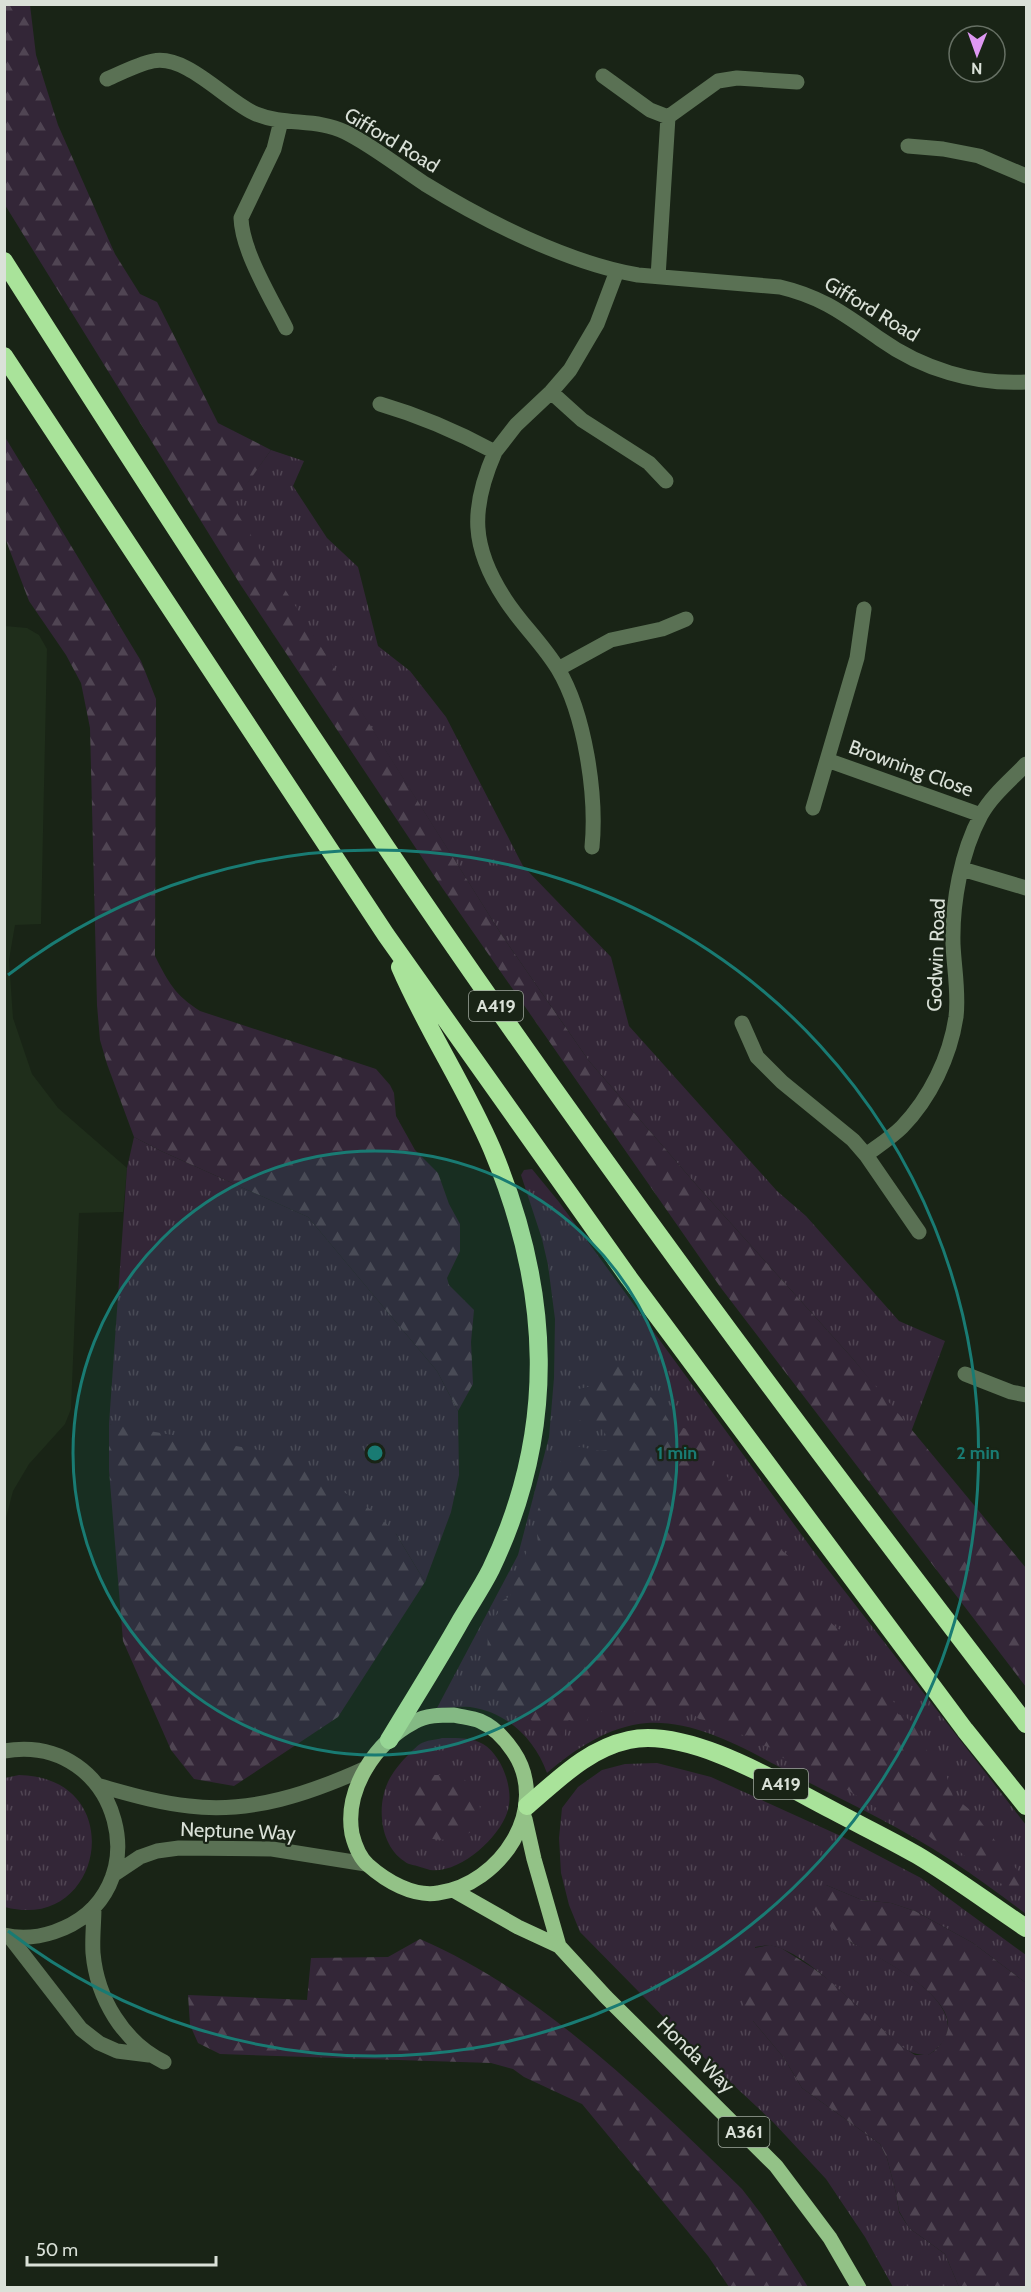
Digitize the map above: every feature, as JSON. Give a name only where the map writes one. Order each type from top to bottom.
[{"type":"highway","name":"A419","points":[[4,261],[300,718],[451,941],[572,1113],[828,1466],[1026,1724]]},
{"type":"highway","name":"A419","points":[[4,356],[386,935],[629,1278],[965,1730],[1026,1806]]},
{"type":"highway","name":"A419","points":[[386,935],[414,1001],[491,1147],[512,1201],[527,1252],[533,1287],[538,1321],[539,1367],[532,1448],[525,1479],[505,1536],[490,1570],[389,1740]]},
{"type":"highway","name":"A419","points":[[526,1812],[578,1763],[610,1746],[629,1740],[653,1737],[685,1743],[725,1757],[779,1782],[912,1852],[1026,1928]]},
{"type":"main road","points":[[454,1715],[480,1721],[504,1738],[518,1758],[527,1780],[526,1812],[515,1838],[500,1858],[484,1873],[461,1888],[436,1894],[410,1890],[386,1880],[366,1864],[354,1843],[351,1825],[352,1800],[366,1768],[389,1740],[416,1720],[454,1715]]},
{"type":"main road","name":"Honda Way","points":[[526,1812],[534,1860],[559,1946]]},
{"type":"main road","name":"Honda Way","points":[[453,1890],[518,1927],[559,1946],[606,1997],[776,2166],[830,2238],[859,2288]]},
{"type":"street","name":"Gifford Road","points":[[107,79],[153,61],[164,61],[200,75],[249,111],[266,118],[320,123],[345,132],[428,185],[497,224],[540,243],[617,271],[658,277],[780,287],[796,291],[836,308],[880,340],[933,367],[974,379],[994,382],[1026,382]]},
{"type":"street","points":[[603,76],[650,110],[668,117]]},
{"type":"street","points":[[668,117],[718,81],[737,78],[797,82]]},
{"type":"street","points":[[658,277],[668,117]]},
{"type":"street","points":[[281,121],[274,149],[242,218],[242,228],[245,244],[286,328]]},
{"type":"street","points":[[908,146],[943,149],[979,156],[1026,176]]},
{"type":"street","points":[[592,847],[593,800],[588,766],[569,691],[558,669],[506,600],[482,552],[478,520],[480,490],[495,452],[516,425],[551,392],[570,370],[597,324],[617,271]]},
{"type":"street","points":[[551,392],[582,420],[650,463],[666,481]]},
{"type":"street","points":[[380,404],[426,418],[495,452]]},
{"type":"street","name":"Browning Close","points":[[813,808],[857,658],[864,609]]},
{"type":"street","points":[[558,669],[611,640],[662,629],[686,619]]},
{"type":"street","name":"Browning Close","points":[[827,760],[981,815]]},
{"type":"street","name":"Godwin Road","points":[[866,1155],[901,1128],[919,1106],[941,1068],[956,1016],[954,924],[962,869],[981,815],[990,801],[1026,764]]},
{"type":"street","points":[[962,869],[1026,888]]},
{"type":"street","points":[[742,1023],[757,1057],[782,1082],[854,1140],[919,1232]]},
{"type":"street","points":[[965,1374],[1011,1392],[1026,1395]]},
{"type":"street","points":[[4,1751],[36,1749],[55,1753],[72,1761],[87,1772],[110,1802],[119,1838],[118,1857],[105,1892],[80,1920],[64,1929],[37,1936],[7,1936]]},
{"type":"street","name":"Neptune Way","points":[[100,1786],[190,1806],[226,1808],[251,1806],[308,1792],[366,1768]]},
{"type":"street","name":"Neptune Way","points":[[113,1875],[140,1857],[157,1851],[179,1848],[272,1849],[366,1864]]},
{"type":"street","points":[[94,1907],[93,1952],[98,1980],[108,2005],[121,2026],[149,2055]]},
{"type":"street","points":[[7,1936],[81,2029],[99,2043],[117,2051],[149,2055],[164,2062]]},
{"type":"shaded area","points":[[5,626],[27,628],[39,635],[47,649],[41,924],[15,925],[9,960],[13,1018],[32,1074],[58,1108],[127,1168],[123,1212],[79,1213],[71,1409],[65,1424],[29,1464],[13,1491],[6,1518],[5,1558]]},
{"type":"green space","points":[[5,4],[30,5],[36,55],[58,125],[115,254],[140,294],[157,302],[218,423],[271,450],[232,505],[503,937],[589,1061],[700,1189],[854,1360],[1026,1568],[1026,1687],[721,1288],[443,889],[240,584],[5,205]]},
{"type":"green space","points":[[5,437],[141,661],[156,699],[155,956],[173,987],[200,1011],[376,1069],[390,1085],[394,1093],[396,1116],[415,1150],[438,1173],[449,1204],[460,1224],[460,1251],[447,1278],[449,1285],[474,1310],[471,1342],[473,1384],[458,1411],[437,1371],[308,1217],[134,1137],[100,1040],[97,1005],[90,728],[81,683],[66,655],[29,601],[5,538]]},
{"type":"green space","points":[[271,450],[304,461],[293,486],[327,538],[358,567],[378,646],[410,671],[446,717],[523,866],[611,957],[629,1026],[777,1191],[806,1216],[899,1321],[945,1341],[911,1432],[854,1360],[700,1189],[589,1061],[503,937],[231,505]]},
{"type":"green space","points":[[134,1137],[308,1217],[437,1371],[458,1411],[459,1475],[451,1512],[425,1582],[396,1534],[109,1424],[127,1168]]},
{"type":"green space","points":[[532,1169],[559,1202],[812,1549],[1026,1825],[1026,1914],[962,1867],[915,1838],[746,1749],[707,1733],[667,1724],[633,1725],[593,1740],[569,1755],[547,1773],[527,1738],[507,1721],[470,1707],[437,1708],[518,1555],[549,1437],[554,1378],[555,1319],[542,1239],[521,1175],[524,1170]]},
{"type":"green space","points":[[597,1363],[622,1367],[642,1392],[656,1400],[671,1424],[702,1434],[707,1439],[713,1467],[722,1470],[732,1483],[734,1493],[747,1504],[751,1515],[768,1526],[778,1547],[793,1560],[794,1570],[807,1581],[813,1596],[821,1604],[829,1620],[845,1634],[847,1651],[859,1668],[874,1679],[879,1691],[888,1692],[898,1714],[906,1717],[912,1723],[931,1758],[945,1771],[953,1796],[975,1814],[1026,1882],[1026,1900],[995,1881],[948,1842],[936,1842],[891,1813],[883,1812],[844,1788],[827,1783],[824,1777],[811,1773],[803,1763],[785,1759],[772,1748],[754,1743],[749,1736],[726,1732],[715,1722],[699,1719],[689,1710],[675,1714],[656,1707],[644,1712],[615,1707],[610,1712],[592,1712],[586,1722],[577,1723],[569,1720],[566,1723],[564,1741],[557,1742],[547,1738],[524,1714],[501,1703],[495,1685],[480,1676],[487,1653],[487,1626],[498,1613],[499,1603],[510,1596],[516,1578],[524,1575],[521,1567],[528,1548],[538,1543],[536,1525],[538,1509],[555,1485],[554,1476],[561,1454],[574,1455],[576,1446],[600,1451],[608,1450],[608,1438],[602,1429],[579,1420],[572,1408],[578,1389],[592,1386],[594,1380],[592,1371]]},
{"type":"green space","points":[[109,1424],[287,1455],[376,1513],[396,1534],[425,1582],[338,1717],[234,1786],[194,1779],[171,1750],[123,1641],[109,1470]]},
{"type":"green space","points":[[442,1738],[473,1740],[490,1750],[506,1775],[509,1804],[502,1823],[476,1853],[453,1866],[441,1870],[430,1870],[407,1863],[389,1844],[382,1823],[383,1799],[390,1778],[410,1753],[420,1744]]},
{"type":"green space","points":[[657,1763],[711,1777],[843,1837],[921,1878],[1026,1955],[1026,1983],[973,1943],[915,1911],[891,1903],[862,1900],[826,1885],[847,1939],[916,1981],[938,2002],[945,2014],[948,2026],[939,2047],[928,2055],[913,2053],[902,2047],[801,1959],[773,1946],[755,1947],[753,2021],[784,2058],[802,2088],[880,2144],[887,2158],[899,2212],[909,2228],[945,2254],[959,2287],[893,2287],[865,2237],[826,2179],[773,2122],[697,2051],[580,1932],[569,1905],[561,1873],[559,1838],[562,1808],[578,1787],[602,1770],[625,1764]]},
{"type":"green space","points":[[19,1775],[55,1782],[78,1800],[90,1825],[91,1852],[82,1878],[65,1898],[39,1909],[5,1907],[5,1778]]},
{"type":"green space","points":[[435,1775],[458,1776],[470,1785],[478,1798],[479,1821],[476,1827],[465,1835],[443,1840],[429,1838],[411,1828],[407,1804],[408,1787],[420,1778]]},
{"type":"green space","points":[[826,1885],[862,1900],[891,1903],[915,1911],[973,1943],[1026,1983],[1026,2287],[959,2287],[945,2254],[909,2228],[899,2211],[887,2158],[880,2144],[802,2088],[784,2058],[753,2021],[745,2007],[739,1986],[741,1961],[749,1949],[770,1945],[781,1948],[829,1980],[901,2046],[915,2055],[928,2055],[942,2042],[946,2035],[948,2020],[941,2006],[928,1992],[912,1978],[846,1939],[826,1923],[810,1904],[814,1894]]},
{"type":"green space","points":[[420,1939],[466,1961],[509,1988],[551,2017],[631,2083],[742,2189],[762,2215],[808,2287],[729,2287],[708,2256],[582,2104],[524,2077],[513,2069],[491,2063],[220,2054],[198,2043],[190,2025],[188,1995],[307,2000],[311,1958],[388,1957]]}]
